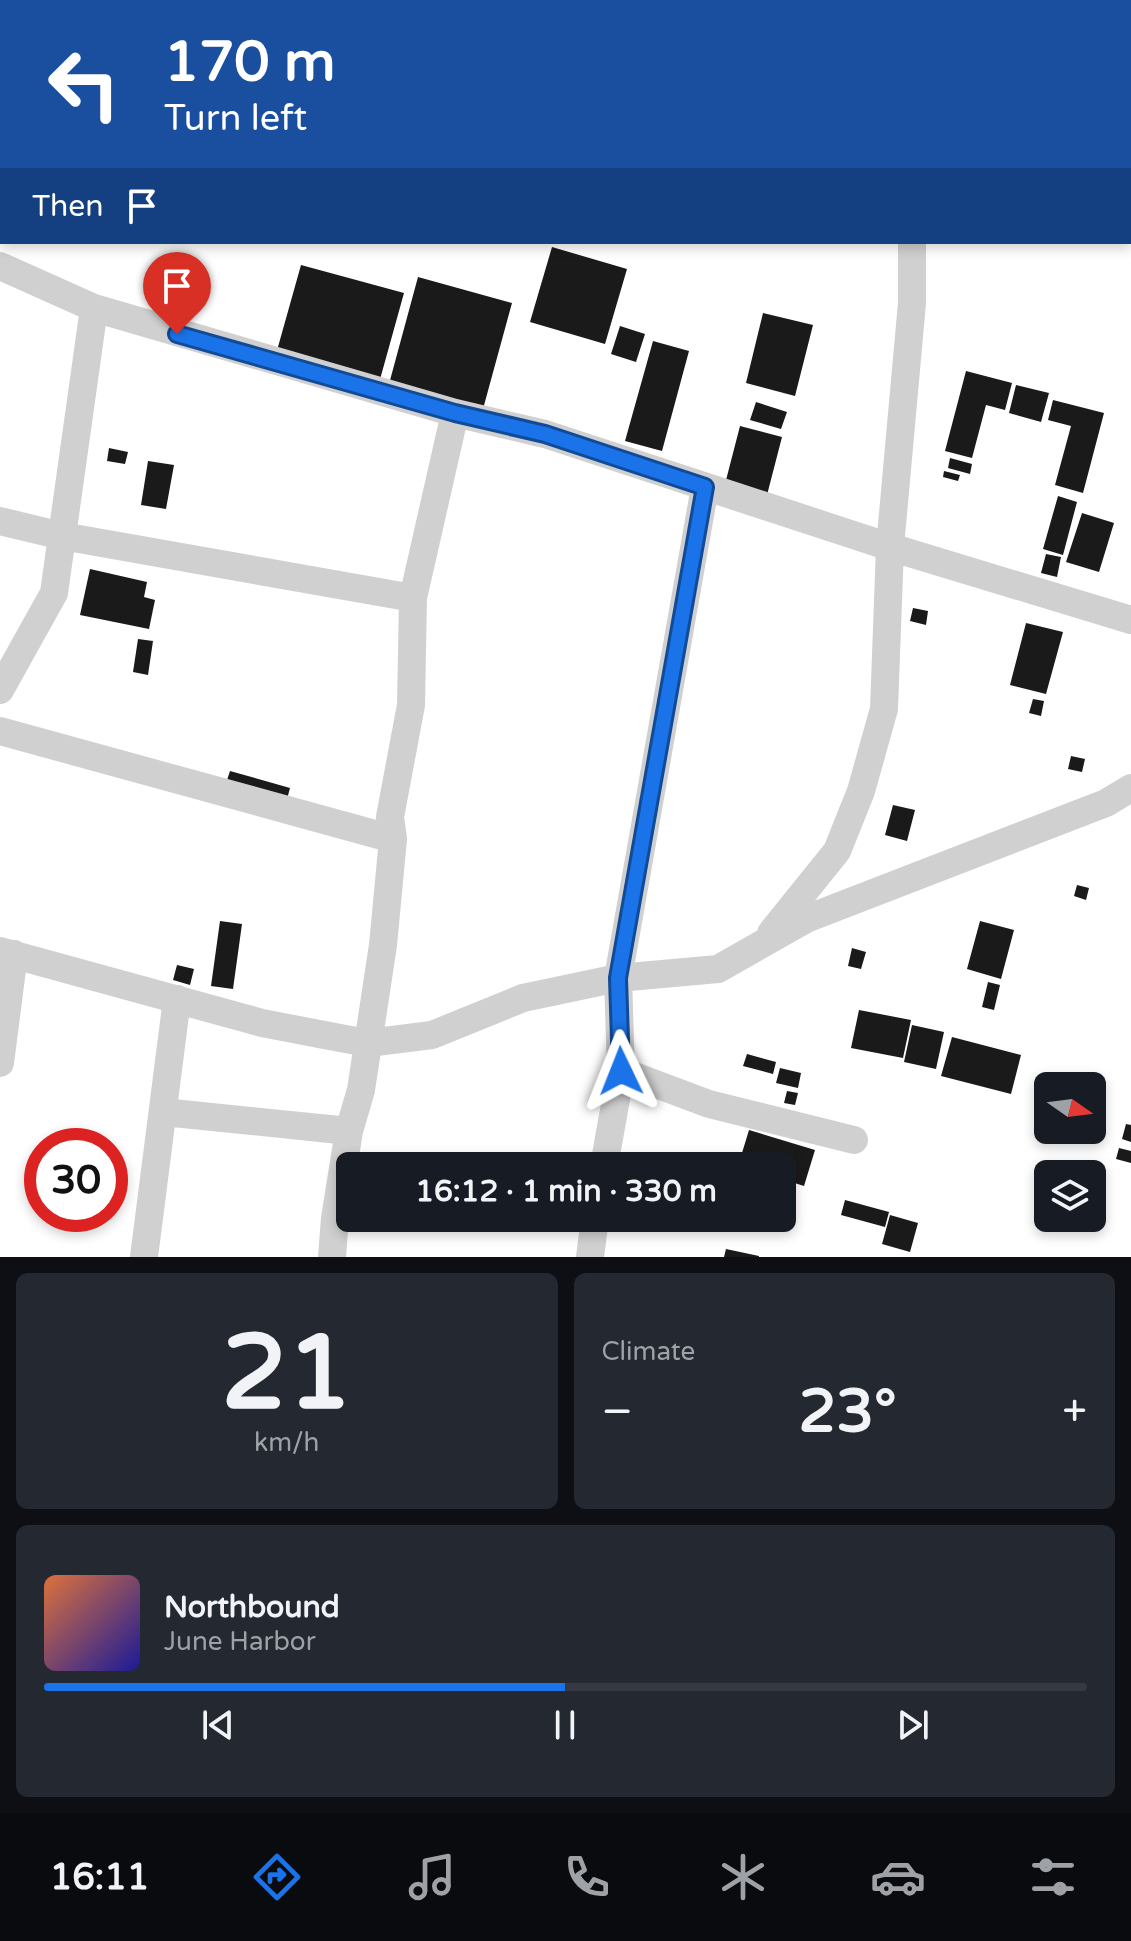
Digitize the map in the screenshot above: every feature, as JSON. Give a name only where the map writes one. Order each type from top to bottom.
[{"type":"street","points":[[766,940],[837,851],[861,791],[884,709],[890,547],[912,303],[912,244]]},
{"type":"street","points":[[0,266],[94,308],[455,413],[545,434],[890,547],[1131,620]]},
{"type":"street","points":[[0,690],[54,593],[94,308]]},
{"type":"street","points":[[332,1257],[349,1131],[361,1090],[368,1043],[393,839],[390,817],[411,705],[413,598],[455,413]]},
{"type":"street","points":[[607,1152],[621,1071],[618,978],[705,487]]},
{"type":"street","points":[[0,521],[62,536],[413,598]]},
{"type":"street","points":[[0,731],[393,839]]},
{"type":"street","points":[[0,1063],[7,952],[262,1023],[368,1043],[432,1035],[523,998],[618,978],[718,969],[766,940],[847,903],[1119,808],[1131,788]]},
{"type":"street","points":[[144,1257],[177,999]]},
{"type":"street","points":[[621,1071],[709,1104],[854,1140]]},
{"type":"street","points":[[163,1112],[349,1131]]},
{"type":"street","points":[[590,1257],[593,1232]]},
{"type":"building","points":[[552,247],[627,269],[605,344],[530,322]]},
{"type":"building","points":[[301,265],[404,293],[379,383],[276,354]]},
{"type":"building","points":[[418,277],[512,303],[483,409],[389,384]]},
{"type":"building","points":[[763,313],[813,325],[795,396],[746,383]]},
{"type":"building","points":[[620,326],[645,334],[636,362],[611,354]]},
{"type":"building","points":[[653,341],[689,351],[662,451],[625,441]]},
{"type":"building","points":[[966,371],[1012,383],[1005,410],[986,405],[972,458],[945,451]]},
{"type":"building","points":[[1016,385],[1049,393],[1041,422],[1009,413]]},
{"type":"building","points":[[1053,400],[1104,413],[1083,493],[1055,485],[1071,426],[1048,420]]},
{"type":"building","points":[[756,402],[787,412],[781,429],[750,420]]},
{"type":"building","points":[[740,426],[782,437],[767,495],[725,484]]},
{"type":"building","points":[[109,448],[128,452],[125,464],[107,461]]},
{"type":"building","points":[[950,458],[972,464],[970,474],[948,468]]},
{"type":"building","points":[[148,461],[174,465],[166,509],[141,505]]},
{"type":"building","points":[[944,471],[960,475],[958,481],[943,477]]},
{"type":"building","points":[[1058,496],[1077,502],[1063,555],[1043,549]]},
{"type":"building","points":[[1082,513],[1114,523],[1099,572],[1066,562]]},
{"type":"building","points":[[1046,554],[1061,557],[1057,577],[1041,573]]},
{"type":"building","points":[[90,569],[147,582],[144,597],[155,600],[149,629],[80,615]]},
{"type":"building","points":[[913,608],[928,611],[926,625],[910,621]]},
{"type":"building","points":[[1026,623],[1063,632],[1046,694],[1010,685]]},
{"type":"building","points":[[138,639],[153,641],[148,675],[133,672]]},
{"type":"building","points":[[1033,699],[1044,701],[1041,716],[1029,713]]},
{"type":"building","points":[[1071,756],[1085,759],[1082,772],[1068,769]]},
{"type":"building","points":[[230,771],[290,788],[286,803],[225,786]]},
{"type":"building","points":[[893,805],[915,810],[907,841],[885,835]]},
{"type":"building","points":[[1077,885],[1089,888],[1086,900],[1074,896]]},
{"type":"building","points":[[220,921],[242,924],[233,989],[211,986]]},
{"type":"building","points":[[980,921],[1014,930],[1001,979],[967,969]]},
{"type":"building","points":[[852,948],[866,952],[861,969],[848,966]]},
{"type":"building","points":[[177,965],[194,969],[190,985],[173,980]]},
{"type":"building","points":[[988,982],[1000,985],[994,1010],[982,1007]]},
{"type":"building","points":[[859,1010],[911,1020],[903,1058],[851,1048]]},
{"type":"building","points":[[912,1025],[944,1032],[936,1069],[904,1062]]},
{"type":"building","points":[[952,1037],[1021,1055],[1011,1094],[941,1076]]},
{"type":"building","points":[[747,1054],[776,1062],[773,1074],[743,1066]]},
{"type":"building","points":[[780,1068],[801,1073],[798,1088],[776,1083]]},
{"type":"building","points":[[787,1091],[798,1093],[795,1105],[784,1103]]},
{"type":"building","points":[[1126,1124],[1131,1125],[1131,1142],[1122,1139]]},
{"type":"building","points":[[749,1130],[815,1150],[804,1186],[796,1183],[796,1152],[742,1152]]},
{"type":"building","points":[[1119,1148],[1131,1151],[1131,1163],[1116,1159]]},
{"type":"building","points":[[845,1200],[889,1212],[885,1227],[841,1215]]},
{"type":"building","points":[[890,1215],[918,1223],[910,1252],[882,1244]]},
{"type":"building","points":[[726,1249],[759,1256],[759,1257],[724,1257]]},
{"type":"route","points":[[177,334],[455,413],[545,434],[705,487],[618,978],[621,1071]]}]
